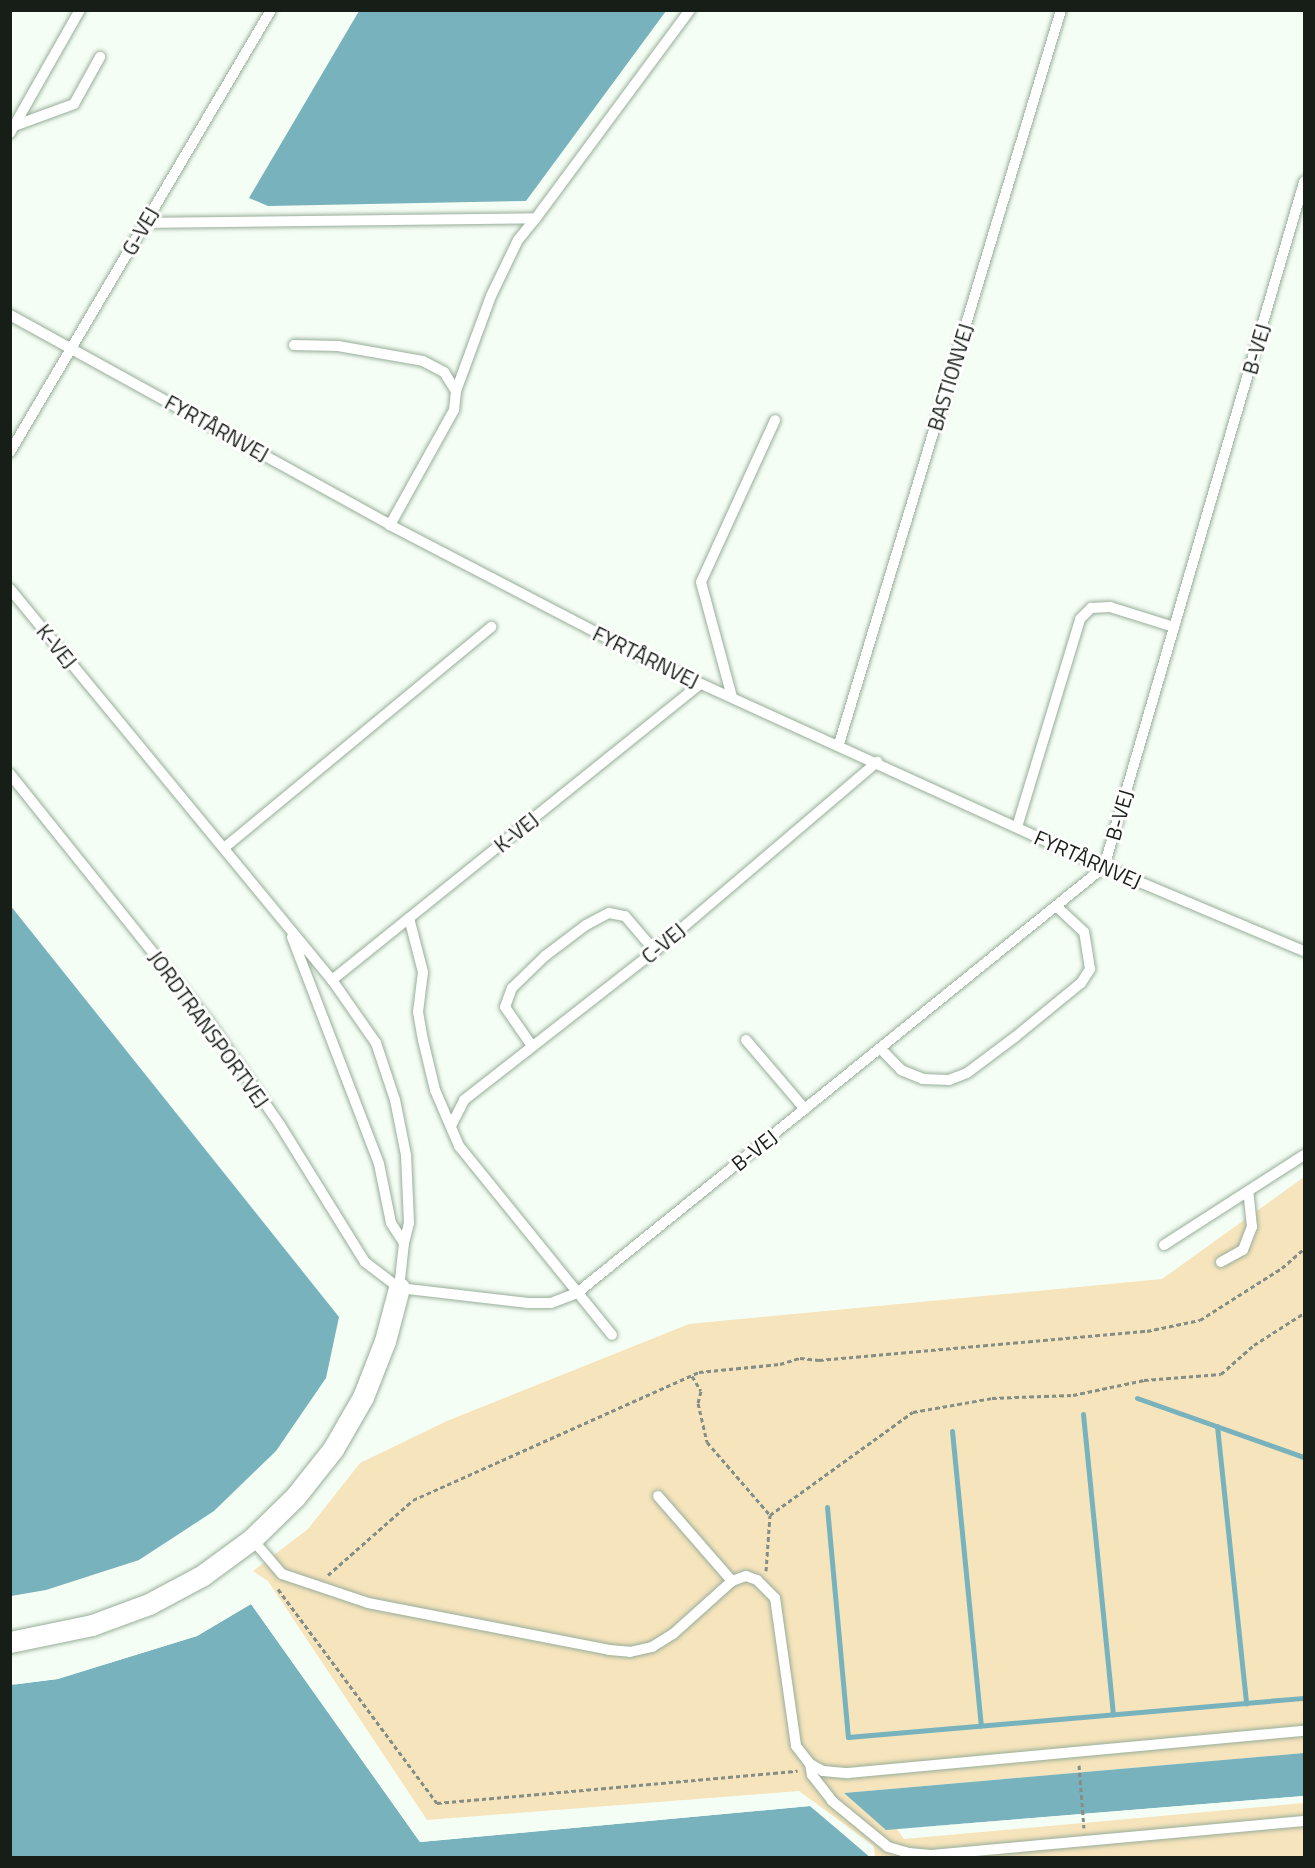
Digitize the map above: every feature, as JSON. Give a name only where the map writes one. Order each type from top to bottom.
[{"type":"street","points":[[10,1642],[92,1625],[149,1604],[203,1575],[252,1539],[295,1497],[333,1449],[363,1397],[385,1341],[399,1288]]},
{"type":"lane","points":[[12,129],[80,10]]},
{"type":"lane","name":"G-VEJ","points":[[10,452],[73,349],[144,223],[271,10]]},
{"type":"lane","points":[[390,525],[454,410],[456,390],[491,296],[518,240],[690,10]]},
{"type":"lane","name":"BASTIONVEJ","points":[[839,744],[1061,10]]},
{"type":"lane","points":[[12,129],[74,104],[100,57]]},
{"type":"lane","name":"B-VEJ","points":[[399,1288],[528,1303],[551,1303],[577,1293],[1104,867],[1305,182]]},
{"type":"lane","points":[[144,223],[536,218]]},
{"type":"lane","name":"FYRTÅRNVEJ","points":[[10,315],[390,525],[700,684],[839,744],[1104,867],[1305,951]]},
{"type":"lane","points":[[294,345],[338,346],[423,361],[444,372],[456,390]]},
{"type":"lane","points":[[732,697],[701,582],[775,420]]},
{"type":"lane","name":"K-VEJ","points":[[10,589],[332,980],[376,1042],[397,1107],[407,1166],[409,1223],[404,1243],[399,1288]]},
{"type":"lane","points":[[1017,827],[1080,619],[1091,608],[1110,607],[1174,627]]},
{"type":"lane","points":[[224,848],[491,627]]},
{"type":"lane","name":"K-VEJ","points":[[332,980],[700,684]]},
{"type":"lane","name":"C-VEJ","points":[[452,1124],[464,1100],[655,951],[877,762]]},
{"type":"lane","name":"JORDTRANSPORTVEJ","points":[[10,774],[208,1021],[280,1125],[365,1262],[399,1288]]},
{"type":"lane","points":[[880,1048],[901,1070],[923,1079],[949,1080],[967,1073],[1015,1037],[1081,983],[1090,969],[1083,932],[1056,906]]},
{"type":"lane","points":[[532,1046],[509,1017],[505,1006],[506,998],[523,974],[585,925],[609,913],[625,916],[655,951]]},
{"type":"lane","points":[[410,918],[423,972],[418,1012],[421,1033],[435,1090],[452,1124],[459,1146],[612,1335]]},
{"type":"lane","name":"K-VEJ","points":[[287,925],[379,1164],[390,1223],[404,1243]]},
{"type":"lane","points":[[746,1040],[805,1109]]},
{"type":"lane","points":[[1164,1245],[1305,1155]]},
{"type":"lane","points":[[1221,1262],[1243,1250],[1252,1227],[1248,1191]]},
{"type":"lane","points":[[658,1496],[732,1581]]},
{"type":"lane","points":[[252,1539],[282,1574],[368,1603],[630,1652],[652,1647],[673,1634],[732,1581],[746,1576],[765,1585],[775,1598],[788,1706],[796,1746],[810,1764],[823,1771],[848,1773],[1305,1731]]},
{"type":"lane","points":[[810,1764],[812,1775],[832,1801],[888,1847],[909,1853],[942,1854],[1305,1821]]},
{"type":"path","points":[[315,1586],[412,1500],[692,1376],[780,1364],[800,1358],[831,1359],[1147,1331],[1200,1320],[1282,1268],[1305,1249]]},
{"type":"path","points":[[770,1515],[883,1431],[913,1412],[992,1398],[1073,1395],[1144,1380],[1221,1374],[1254,1345],[1305,1313]]},
{"type":"path","points":[[692,1376],[701,1392],[698,1403],[707,1442],[770,1515],[765,1585]]},
{"type":"path","points":[[276,1586],[437,1803],[806,1770],[810,1764]]},
{"type":"path","points":[[1079,1770],[1083,1824]]},
{"type":"shaded area","points":[[1304,1177],[1304,1753],[844,1793],[886,1829],[897,1829],[904,1839],[1304,1803],[1304,1857],[875,1857],[874,1846],[799,1791],[427,1820],[268,1581],[253,1571],[308,1529],[360,1463],[447,1421],[689,1324],[1162,1279]]},
{"type":"water","points":[[359,11],[666,11],[526,201],[268,206],[249,198]]},
{"type":"water","points":[[10,905],[339,1317],[326,1378],[276,1451],[214,1511],[139,1560],[46,1590],[11,1596]]},
{"type":"water","points":[[251,1604],[420,1842],[810,1806],[868,1852],[868,1857],[11,1857],[10,1685],[58,1679],[197,1636]]},
{"type":"water","points":[[1304,1753],[1304,1796],[886,1830],[844,1793]]},
{"type":"pier","points":[[251,1601],[421,1839],[810,1803],[870,1850],[871,1858],[810,1806],[420,1842],[251,1604],[197,1636],[57,1679],[11,1685],[57,1676],[196,1633]]},
{"type":"pier","points":[[1304,1796],[1304,1799],[897,1829]]},
{"type":"waterway","points":[[1137,1398],[1304,1457]]},
{"type":"waterway","points":[[1083,1414],[1113,1715]]},
{"type":"waterway","points":[[1217,1426],[1246,1703]]},
{"type":"waterway","points":[[952,1431],[981,1726]]},
{"type":"waterway","points":[[827,1507],[848,1737],[1304,1698]]}]
